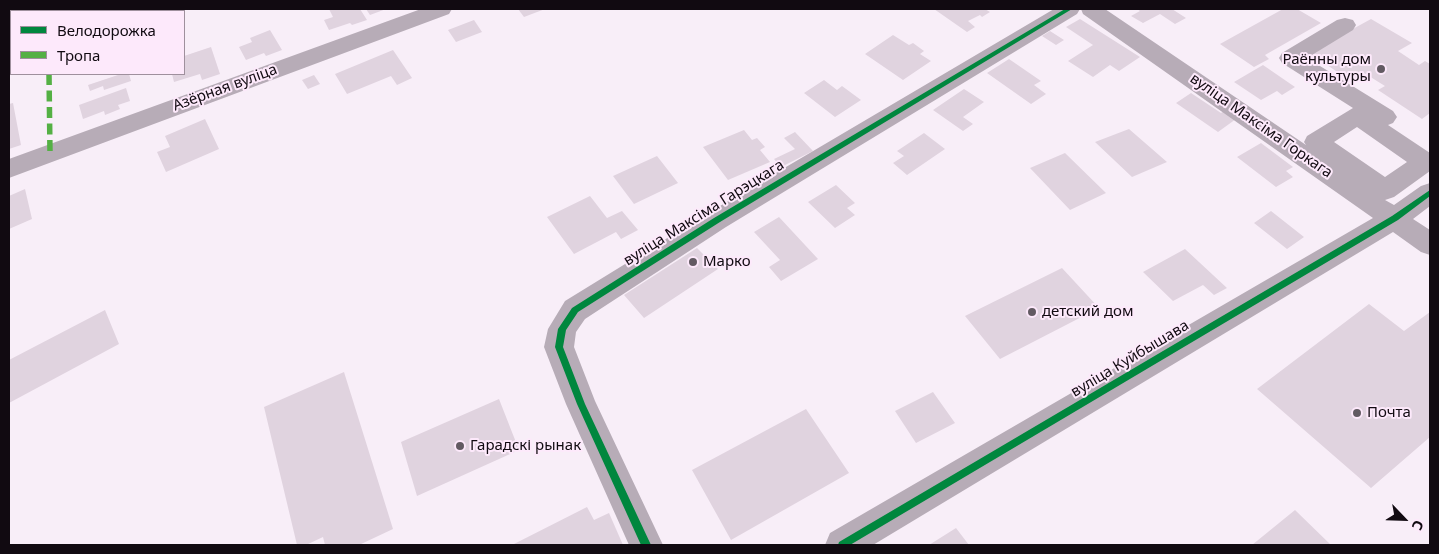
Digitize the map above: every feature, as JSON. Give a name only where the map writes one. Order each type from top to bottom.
[{"type":"street","name":"Азёрная вуліца","points":[[9,168],[441,9]]},
{"type":"street","name":"вуліца Максіма Гарэцкага","points":[[646,545],[581,404],[560,347],[562,329],[575,310],[717,220],[1069,9]]},
{"type":"street","name":"вуліца Максіма Горкага","points":[[1091,9],[1430,244]]},
{"type":"street","points":[[1346,25],[1290,58],[1402,137],[1430,147]]},
{"type":"street","name":"вуліца Куйбышава","points":[[842,545],[1395,218],[1430,193]]},
{"type":"building","points":[[329,9],[360,9],[367,20],[329,30],[324,20],[333,17]]},
{"type":"building","points":[[366,9],[386,9],[370,15]]},
{"type":"building","points":[[518,9],[545,9],[524,17]]},
{"type":"building","points":[[934,9],[985,9],[990,12],[982,17],[980,15],[968,21],[975,27],[967,32]]},
{"type":"building","points":[[1137,9],[1172,9],[1186,18],[1175,24],[1160,14],[1143,23],[1131,16],[1140,11]]},
{"type":"building","points":[[1283,9],[1297,9],[1321,23],[1265,55],[1269,59],[1254,67],[1220,44]]},
{"type":"building","points":[[1080,19],[1140,57],[1119,71],[1110,65],[1093,77],[1068,61],[1093,45],[1066,27]]},
{"type":"building","name":"Раённы дом культуры","points":[[1371,19],[1412,43],[1398,51],[1419,65],[1425,61],[1430,64],[1430,113],[1422,119],[1378,90],[1385,86],[1364,73],[1351,81],[1309,53]]},
{"type":"building","points":[[474,20],[482,32],[456,42],[448,30]]},
{"type":"building","points":[[270,30],[282,50],[266,56],[264,53],[246,60],[239,47],[252,42],[250,38]]},
{"type":"building","points":[[1050,31],[1064,40],[1056,45],[1042,36]]},
{"type":"building","points":[[893,35],[909,45],[913,43],[924,51],[920,54],[931,61],[903,80],[865,54]]},
{"type":"building","points":[[211,47],[220,74],[202,80],[200,74],[174,82],[172,75],[185,75],[185,56]]},
{"type":"building","points":[[393,50],[412,78],[397,85],[391,76],[347,94],[335,74]]},
{"type":"building","points":[[1009,59],[1041,81],[1034,85],[1046,94],[1031,104],[987,73]]},
{"type":"building","points":[[1263,65],[1295,87],[1282,95],[1277,91],[1261,100],[1234,82]]},
{"type":"building","points":[[118,75],[129,75],[131,81],[104,90],[103,86],[90,91],[88,85]]},
{"type":"building","points":[[314,75],[320,84],[308,89],[302,80]]},
{"type":"building","points":[[824,80],[837,90],[842,86],[861,100],[835,117],[804,93]]},
{"type":"building","points":[[126,88],[130,101],[118,105],[120,109],[105,115],[104,111],[83,119],[79,105]]},
{"type":"building","points":[[964,89],[984,102],[963,117],[973,124],[963,131],[933,110]]},
{"type":"building","points":[[1191,93],[1221,113],[1224,111],[1236,119],[1218,132],[1176,103]]},
{"type":"building","points":[[13,103],[21,145],[9,149],[9,104]]},
{"type":"building","points":[[205,119],[219,149],[166,172],[157,152],[170,147],[165,136]]},
{"type":"building","points":[[1129,129],[1167,162],[1132,177],[1095,142]]},
{"type":"building","points":[[744,130],[752,140],[757,138],[765,147],[760,150],[770,162],[728,180],[703,147]]},
{"type":"building","points":[[795,132],[813,151],[781,167],[774,159],[795,149],[784,138]]},
{"type":"building","points":[[924,133],[945,149],[907,175],[893,163],[904,156],[897,151]]},
{"type":"building","points":[[1261,143],[1293,167],[1286,171],[1293,177],[1276,187],[1237,157]]},
{"type":"building","points":[[1065,153],[1106,193],[1070,210],[1030,168]]},
{"type":"building","points":[[657,156],[678,183],[634,204],[613,176]]},
{"type":"building","points":[[836,185],[855,203],[847,208],[855,215],[835,228],[808,202]]},
{"type":"building","points":[[25,189],[32,219],[9,229],[9,196]]},
{"type":"building","points":[[590,196],[607,218],[622,211],[638,230],[621,239],[616,232],[574,254],[547,217]]},
{"type":"building","points":[[1271,211],[1304,237],[1287,249],[1254,223]]},
{"type":"building","points":[[779,217],[818,259],[781,281],[769,267],[780,260],[754,232]]},
{"type":"building","points":[[697,248],[718,269],[644,318],[624,295]]},
{"type":"building","points":[[1185,249],[1227,288],[1214,295],[1203,285],[1173,301],[1143,272]]},
{"type":"building","name":"детский дом","points":[[1062,268],[1099,308],[1000,359],[965,316]]},
{"type":"building","name":"Почта","points":[[1369,304],[1404,331],[1430,312],[1430,437],[1371,488],[1257,389]]},
{"type":"building","points":[[105,310],[119,344],[9,403],[9,360]]},
{"type":"building","points":[[344,372],[393,529],[359,545],[325,545],[323,537],[306,545],[297,545],[264,407]]},
{"type":"building","points":[[933,392],[955,423],[916,443],[895,411]]},
{"type":"building","name":"Гарадскі рынак","points":[[499,399],[519,450],[417,496],[401,442]]},
{"type":"building","points":[[806,409],[849,473],[731,540],[692,470]]},
{"type":"building","points":[[587,507],[594,520],[609,513],[623,545],[512,545]]},
{"type":"building","points":[[1295,510],[1331,545],[1252,545]]},
{"type":"building","points":[[956,528],[969,545],[929,545]]},
{"type":"marked path","points":[[49,75],[50,153]]},
{"type":"cycle path","points":[[646,545],[581,404],[559,347],[562,329],[575,310],[717,220],[1069,9]]},
{"type":"cycle path","points":[[842,545],[1395,218],[1430,193]]},
{"type":"place","name":"Раённы дом культуры","points":[[1381,69]]},
{"type":"place","name":"Марко","points":[[693,262]]},
{"type":"place","name":"детский дом","points":[[1032,312]]},
{"type":"place","name":"Почта","points":[[1357,413]]},
{"type":"place","name":"Гарадскі рынак","points":[[460,446]]}]
